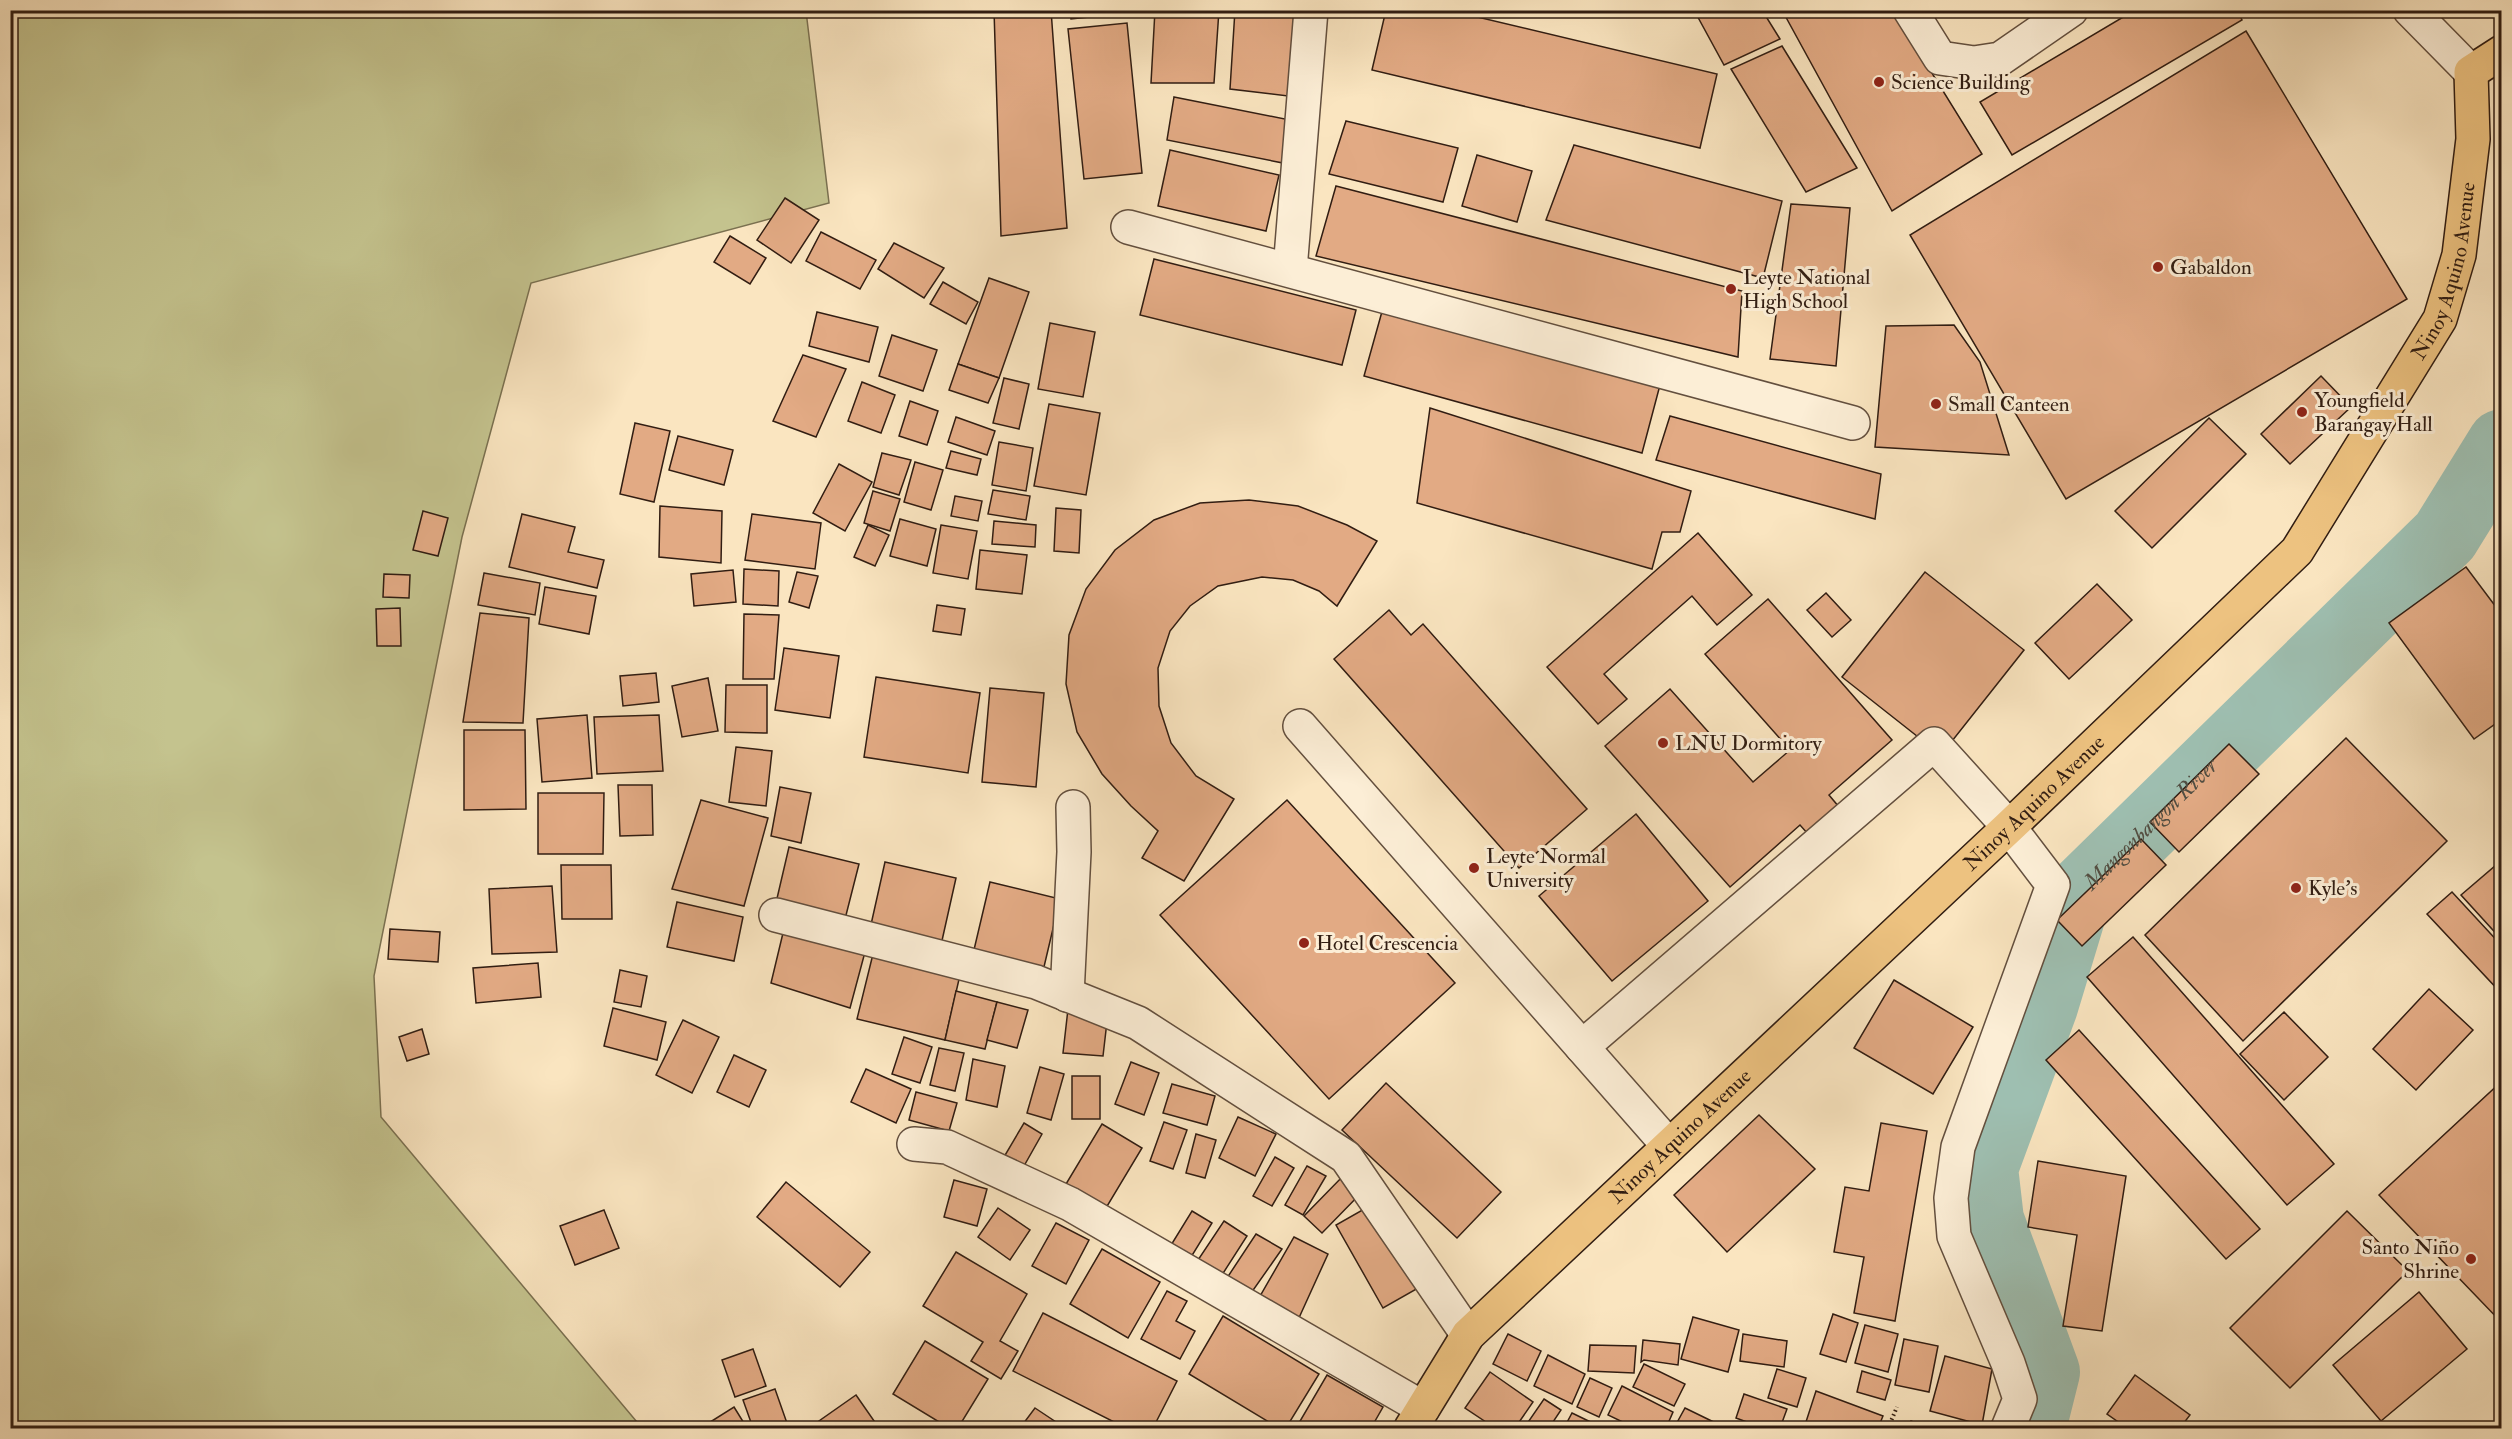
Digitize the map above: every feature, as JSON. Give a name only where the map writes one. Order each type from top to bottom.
[{"type":"main road","points":[[2471,72],[2502,52]]},
{"type":"main road","name":"Ninoy Aquino Avenue","points":[[1417,1418],[1468,1335],[2009,826],[2297,551],[2440,320],[2459,255],[2473,139],[2471,72]]},
{"type":"street","points":[[1290,270],[1311,10]]},
{"type":"street","points":[[1910,10],[1940,58],[1974,63],[2000,58],[2071,10]]},
{"type":"street","points":[[2410,10],[2471,72]]},
{"type":"street","points":[[1128,227],[1853,423]]},
{"type":"street","points":[[1300,726],[1669,1146]]},
{"type":"street","points":[[1582,1047],[1934,744],[2009,826],[2053,885],[1959,1147],[1951,1198],[1954,1236],[2008,1362],[2020,1399],[2008,1428]]},
{"type":"street","points":[[1067,995],[1074,882],[1073,807]]},
{"type":"street","points":[[776,915],[1036,982],[1137,1023],[1346,1157],[1468,1335]]},
{"type":"street","points":[[914,1144],[947,1147],[1070,1204],[1417,1418]]},
{"type":"path","points":[[1888,1428],[1897,1407]]},
{"type":"shaded area","points":[[10,11],[806,11],[829,203],[531,283],[462,537],[374,976],[381,1117],[642,1428],[11,1428]]},
{"type":"building","points":[[994,10],[1051,10],[1067,228],[1001,236]]},
{"type":"building","points":[[1070,10],[1135,10],[1136,12],[1071,19]]},
{"type":"building","points":[[1155,10],[1219,10],[1214,83],[1151,83]]},
{"type":"building","points":[[1235,10],[1305,10],[1296,97],[1230,89]]},
{"type":"building","points":[[1386,10],[1448,10],[1717,74],[1700,148],[1372,70]]},
{"type":"building","points":[[1694,10],[1762,10],[1780,39],[1724,65]]},
{"type":"building","name":"Science Building","points":[[1782,10],[1893,10],[1982,154],[1892,211]]},
{"type":"building","points":[[2135,10],[2237,10],[2242,20],[2012,155],[1980,102]]},
{"type":"building","points":[[1127,23],[1142,173],[1084,179],[1068,29]]},
{"type":"building","name":"Gabaldon","points":[[2246,31],[2407,299],[2066,499],[1910,235]]},
{"type":"building","points":[[1782,46],[1857,168],[1806,192],[1731,69]]},
{"type":"building","points":[[1174,97],[1290,120],[1283,163],[1167,140]]},
{"type":"building","points":[[1346,121],[1458,148],[1443,202],[1329,174]]},
{"type":"building","points":[[1574,145],[1782,201],[1763,278],[1546,220]]},
{"type":"building","points":[[1170,150],[1279,175],[1266,231],[1158,206]]},
{"type":"building","points":[[1477,155],[1532,171],[1517,222],[1462,206]]},
{"type":"building","points":[[1336,186],[1742,291],[1738,357],[1316,256]]},
{"type":"building","points":[[785,198],[819,220],[791,263],[757,240]]},
{"type":"building","points":[[1791,204],[1850,208],[1836,366],[1770,359]]},
{"type":"building","points":[[821,232],[876,260],[860,289],[806,261]]},
{"type":"building","points":[[730,236],[766,258],[750,284],[714,262]]},
{"type":"building","points":[[894,243],[944,268],[924,298],[878,269]]},
{"type":"building","points":[[1154,259],[1356,310],[1342,365],[1140,315]]},
{"type":"building","points":[[989,278],[1029,292],[999,378],[958,364]]},
{"type":"building","points":[[943,282],[978,302],[966,324],[930,304]]},
{"type":"building","points":[[1383,308],[1660,385],[1642,453],[1364,376]]},
{"type":"building","points":[[817,312],[878,327],[869,362],[809,346]]},
{"type":"building","points":[[1050,323],[1095,332],[1083,397],[1038,389]]},
{"type":"building","name":"Small Canteen","points":[[1954,325],[1980,362],[2009,455],[1875,447],[1886,326]]},
{"type":"building","points":[[892,335],[937,350],[923,391],[879,376]]},
{"type":"building","points":[[803,355],[846,369],[816,437],[773,421]]},
{"type":"building","points":[[958,364],[999,378],[988,403],[949,390]]},
{"type":"building","points":[[2321,376],[2351,407],[2290,464],[2261,434]]},
{"type":"building","points":[[1004,378],[1029,384],[1019,429],[993,423]]},
{"type":"building","points":[[862,382],[895,395],[881,433],[848,421]]},
{"type":"building","points":[[910,401],[938,411],[927,445],[899,436]]},
{"type":"building","points":[[1049,404],[1100,413],[1086,495],[1034,486]]},
{"type":"building","points":[[1430,408],[1691,491],[1680,532],[1662,532],[1652,569],[1417,503]]},
{"type":"building","points":[[1670,416],[1881,474],[1875,519],[1656,460]]},
{"type":"building","points":[[956,417],[995,431],[987,455],[948,442]]},
{"type":"building","points":[[2209,418],[2246,454],[2152,548],[2115,511]]},
{"type":"building","points":[[635,423],[670,431],[654,502],[620,494]]},
{"type":"building","points":[[678,436],[733,450],[724,485],[669,470]]},
{"type":"building","points":[[999,442],[1033,448],[1026,491],[992,485]]},
{"type":"building","points":[[951,451],[981,459],[977,475],[946,468]]},
{"type":"building","points":[[882,453],[911,460],[899,495],[873,487]]},
{"type":"building","points":[[915,462],[943,470],[931,510],[904,502]]},
{"type":"building","points":[[839,464],[872,482],[845,531],[813,513]]},
{"type":"building","points":[[993,490],[1030,496],[1026,520],[988,514]]},
{"type":"building","points":[[873,491],[900,499],[890,531],[864,523]]},
{"type":"building","points":[[955,496],[982,501],[978,521],[951,516]]},
{"type":"building","points":[[1249,500],[1298,506],[1347,525],[1377,541],[1337,606],[1319,591],[1293,580],[1262,577],[1218,586],[1190,606],[1170,631],[1158,668],[1159,706],[1171,743],[1196,776],[1234,799],[1184,881],[1142,858],[1158,831],[1102,774],[1077,732],[1066,684],[1069,635],[1086,589],[1115,550],[1154,520],[1200,503]]},
{"type":"building","points":[[660,506],[722,511],[721,563],[659,557]]},
{"type":"building","points":[[1056,508],[1081,510],[1079,553],[1054,551]]},
{"type":"building","points":[[423,511],[448,518],[438,556],[413,550]]},
{"type":"building","points":[[522,514],[575,527],[568,552],[604,560],[597,588],[509,567]]},
{"type":"building","points":[[752,514],[821,523],[815,569],[745,560]]},
{"type":"building","points":[[900,519],[936,529],[927,566],[890,556]]},
{"type":"building","points":[[994,521],[1036,525],[1035,547],[992,544]]},
{"type":"building","points":[[868,525],[889,535],[875,566],[854,557]]},
{"type":"building","points":[[941,525],[977,531],[968,579],[933,573]]},
{"type":"building","points":[[1698,533],[1752,595],[1717,625],[1692,596],[1604,674],[1627,699],[1598,724],[1547,667]]},
{"type":"building","points":[[980,550],[1027,555],[1022,594],[976,589]]},
{"type":"building","points":[[2466,567],[2502,615],[2502,719],[2474,739],[2389,623]]},
{"type":"building","points":[[744,569],[779,571],[778,606],[743,604]]},
{"type":"building","points":[[733,570],[736,602],[694,606],[691,574]]},
{"type":"building","points":[[797,572],[818,576],[809,608],[789,602]]},
{"type":"building","points":[[1925,572],[2024,650],[1941,755],[1842,677]]},
{"type":"building","points":[[484,573],[540,583],[535,615],[478,605]]},
{"type":"building","points":[[384,574],[410,575],[409,598],[383,597]]},
{"type":"building","points":[[2097,584],[2132,620],[2069,679],[2035,643]]},
{"type":"building","points":[[545,587],[596,596],[589,634],[539,624]]},
{"type":"building","points":[[1826,593],[1851,620],[1832,637],[1807,610]]},
{"type":"building","name":"LNU Dormitory","points":[[1768,599],[1892,740],[1829,795],[1839,807],[1808,834],[1800,825],[1730,887],[1605,746],[1670,689],[1753,782],[1790,750],[1705,654]]},
{"type":"building","points":[[937,605],[965,609],[961,635],[933,631]]},
{"type":"building","points":[[400,608],[401,646],[377,646],[376,609]]},
{"type":"building","points":[[1389,610],[1411,635],[1423,624],[1587,809],[1519,868],[1334,659]]},
{"type":"building","points":[[480,613],[529,618],[523,723],[463,722]]},
{"type":"building","points":[[744,614],[779,615],[774,679],[743,679]]},
{"type":"building","points":[[784,648],[839,656],[830,718],[775,710]]},
{"type":"building","points":[[656,673],[659,702],[623,706],[620,676]]},
{"type":"building","points":[[876,677],[980,693],[968,773],[864,757]]},
{"type":"building","points":[[708,678],[718,731],[682,737],[672,686]]},
{"type":"building","points":[[726,685],[767,685],[767,733],[725,732]]},
{"type":"building","points":[[990,688],[1044,693],[1036,787],[982,782]]},
{"type":"building","points":[[587,715],[592,778],[542,782],[537,719]]},
{"type":"building","points":[[659,715],[663,771],[597,774],[594,717]]},
{"type":"building","points":[[2502,721],[2502,738],[2494,725]]},
{"type":"building","points":[[464,730],[525,730],[526,809],[464,810]]},
{"type":"building","name":"Kyle's","points":[[2346,738],[2447,841],[2243,1041],[2145,935]]},
{"type":"building","points":[[2229,744],[2259,774],[2179,852],[2150,822]]},
{"type":"building","points":[[736,747],[772,751],[766,806],[729,802]]},
{"type":"building","points":[[618,785],[652,785],[653,835],[620,836]]},
{"type":"building","points":[[780,787],[811,793],[801,843],[771,836]]},
{"type":"building","points":[[538,793],[604,793],[603,854],[538,854]]},
{"type":"building","points":[[701,800],[768,818],[744,906],[672,889]]},
{"type":"building","points":[[1287,800],[1455,983],[1329,1099],[1160,915]]},
{"type":"building","points":[[1636,814],[1708,901],[1612,981],[1539,896]]},
{"type":"building","points":[[2141,839],[2166,865],[2082,946],[2057,920]]},
{"type":"building","points":[[789,847],[859,864],[844,923],[775,907]]},
{"type":"building","points":[[2502,860],[2502,940],[2461,895]]},
{"type":"building","points":[[885,862],[956,878],[941,945],[870,929]]},
{"type":"building","points":[[561,865],[611,865],[612,919],[562,919]]},
{"type":"building","points":[[990,882],[1060,899],[1043,971],[973,954]]},
{"type":"building","points":[[552,886],[557,952],[492,954],[489,889]]},
{"type":"building","points":[[2452,892],[2502,946],[2502,994],[2427,914]]},
{"type":"building","points":[[677,902],[743,917],[734,961],[667,947]]},
{"type":"building","points":[[390,929],[440,932],[438,962],[388,959]]},
{"type":"building","points":[[783,933],[865,952],[850,1008],[771,983]]},
{"type":"building","points":[[2133,937],[2334,1164],[2287,1205],[2087,977]]},
{"type":"building","points":[[873,954],[960,975],[945,1040],[857,1019]]},
{"type":"building","points":[[538,963],[541,997],[476,1003],[473,968]]},
{"type":"building","points":[[620,970],[647,976],[641,1007],[614,1002]]},
{"type":"building","points":[[1894,980],[1973,1027],[1933,1094],[1854,1048]]},
{"type":"building","points":[[2429,989],[2473,1030],[2416,1090],[2373,1049]]},
{"type":"building","points":[[956,991],[997,1002],[985,1049],[945,1040]]},
{"type":"building","points":[[997,1002],[1028,1010],[1017,1048],[987,1040]]},
{"type":"building","points":[[613,1008],[666,1022],[657,1060],[604,1046]]},
{"type":"building","points":[[1068,1009],[1108,1013],[1103,1056],[1063,1053]]},
{"type":"building","points":[[2284,1012],[2328,1057],[2284,1100],[2240,1054]]},
{"type":"building","points":[[683,1020],[719,1037],[692,1093],[656,1075]]},
{"type":"building","points":[[422,1029],[429,1054],[407,1061],[399,1037]]},
{"type":"building","points":[[2079,1030],[2260,1229],[2226,1259],[2046,1060]]},
{"type":"building","points":[[904,1037],[932,1047],[920,1083],[892,1074]]},
{"type":"building","points":[[939,1048],[964,1053],[955,1091],[930,1085]]},
{"type":"building","points":[[734,1055],[766,1070],[749,1107],[717,1092]]},
{"type":"building","points":[[973,1059],[1005,1066],[997,1107],[966,1100]]},
{"type":"building","points":[[1131,1062],[1159,1073],[1144,1115],[1115,1104]]},
{"type":"building","points":[[1040,1067],[1064,1074],[1051,1120],[1027,1113]]},
{"type":"building","points":[[866,1069],[911,1089],[896,1123],[851,1102]]},
{"type":"building","points":[[1072,1076],[1100,1076],[1100,1119],[1072,1119]]},
{"type":"building","name":"Santo Niño Shrine","points":[[2502,1081],[2502,1323],[2379,1195]]},
{"type":"building","points":[[1386,1083],[1501,1192],[1457,1238],[1342,1130]]},
{"type":"building","points":[[1172,1084],[1215,1096],[1207,1125],[1163,1113]]},
{"type":"building","points":[[916,1092],[957,1103],[949,1131],[909,1120]]},
{"type":"building","points":[[1759,1115],[1815,1169],[1727,1252],[1674,1195]]},
{"type":"building","points":[[1238,1117],[1276,1134],[1255,1176],[1219,1158]]},
{"type":"building","points":[[1164,1122],[1187,1130],[1173,1169],[1150,1161]]},
{"type":"building","points":[[1024,1123],[1042,1134],[1020,1173],[1001,1162]]},
{"type":"building","points":[[1881,1123],[1927,1131],[1895,1321],[1854,1313],[1864,1257],[1834,1252],[1845,1187],[1869,1191]]},
{"type":"building","points":[[1102,1124],[1142,1148],[1106,1208],[1066,1184]]},
{"type":"building","points":[[1196,1134],[1216,1140],[1205,1178],[1186,1173]]},
{"type":"building","points":[[1275,1157],[1294,1168],[1272,1206],[1253,1196]]},
{"type":"building","points":[[2038,1161],[2126,1176],[2102,1331],[2063,1326],[2077,1235],[2028,1227]]},
{"type":"building","points":[[1307,1166],[1326,1176],[1303,1215],[1285,1205]]},
{"type":"building","points":[[1345,1174],[1363,1191],[1322,1233],[1304,1216]]},
{"type":"building","points":[[954,1180],[987,1189],[977,1226],[944,1217]]},
{"type":"building","points":[[786,1182],[870,1252],[840,1287],[757,1217]]},
{"type":"building","points":[[1373,1204],[1420,1287],[1383,1308],[1336,1225]]},
{"type":"building","points":[[998,1208],[1030,1230],[1010,1260],[978,1237]]},
{"type":"building","points":[[604,1210],[619,1248],[575,1265],[560,1226]]},
{"type":"building","points":[[1192,1211],[1212,1223],[1188,1262],[1168,1250]]},
{"type":"building","points":[[2347,1211],[2408,1271],[2290,1388],[2230,1328]]},
{"type":"building","points":[[1224,1221],[1247,1236],[1220,1278],[1196,1263]]},
{"type":"building","points":[[1056,1223],[1089,1240],[1066,1284],[1032,1266]]},
{"type":"building","points":[[1256,1234],[1282,1249],[1249,1296],[1225,1281]]},
{"type":"building","points":[[1294,1237],[1328,1254],[1298,1320],[1259,1298]]},
{"type":"building","points":[[1102,1249],[1160,1282],[1128,1338],[1070,1304]]},
{"type":"building","points":[[956,1252],[1027,1294],[1000,1341],[1018,1351],[1001,1379],[971,1361],[983,1342],[923,1306]]},
{"type":"building","points":[[1167,1291],[1187,1301],[1176,1321],[1195,1331],[1180,1359],[1141,1339]]},
{"type":"building","points":[[2419,1292],[2467,1349],[2381,1421],[2333,1365]]},
{"type":"building","points":[[1043,1313],[1177,1381],[1153,1428],[1126,1428],[1013,1371]]},
{"type":"building","points":[[1833,1314],[1858,1323],[1846,1362],[1820,1354]]},
{"type":"building","points":[[1223,1316],[1319,1374],[1286,1428],[1279,1428],[1189,1374]]},
{"type":"building","points":[[1693,1317],[1739,1330],[1728,1372],[1681,1359]]},
{"type":"building","points":[[1865,1325],[1898,1334],[1888,1372],[1855,1363]]},
{"type":"building","points":[[1508,1334],[1541,1351],[1527,1381],[1493,1364]]},
{"type":"building","points":[[1743,1334],[1787,1341],[1784,1367],[1740,1361]]},
{"type":"building","points":[[1904,1339],[1938,1346],[1929,1392],[1895,1385]]},
{"type":"building","points":[[1643,1340],[1680,1344],[1678,1365],[1644,1360],[1641,1362]]},
{"type":"building","points":[[925,1341],[988,1379],[958,1428],[949,1428],[893,1394]]},
{"type":"building","points":[[1590,1345],[1636,1346],[1634,1373],[1588,1371]]},
{"type":"building","points":[[753,1349],[766,1386],[735,1397],[722,1360]]},
{"type":"building","points":[[1548,1355],[1585,1374],[1572,1404],[1534,1386]]},
{"type":"building","points":[[1945,1356],[1992,1369],[1982,1425],[1930,1411]]},
{"type":"building","points":[[1644,1364],[1685,1384],[1674,1406],[1633,1387]]},
{"type":"building","points":[[1777,1369],[1806,1378],[1797,1407],[1768,1398]]},
{"type":"building","points":[[1862,1371],[1891,1380],[1885,1400],[1857,1392]]},
{"type":"building","points":[[1490,1372],[1533,1402],[1515,1428],[1495,1428],[1465,1408]]},
{"type":"building","points":[[1327,1375],[1383,1407],[1371,1428],[1296,1428]]},
{"type":"building","points":[[2135,1375],[2190,1415],[2180,1428],[2127,1428],[2107,1414]]},
{"type":"building","points":[[1590,1378],[1612,1388],[1599,1417],[1577,1407]]},
{"type":"building","points":[[1622,1386],[1673,1412],[1666,1428],[1635,1428],[1608,1415]]},
{"type":"building","points":[[775,1389],[788,1426],[753,1428],[743,1400]]},
{"type":"building","points":[[1816,1391],[1883,1416],[1878,1428],[1804,1428]]},
{"type":"building","points":[[1744,1394],[1787,1409],[1780,1428],[1763,1428],[1736,1418]]},
{"type":"building","points":[[856,1395],[879,1428],[809,1428]]},
{"type":"building","points":[[1544,1399],[1561,1410],[1549,1428],[1524,1428]]},
{"type":"building","points":[[734,1407],[747,1428],[710,1428],[707,1424]]},
{"type":"building","points":[[1035,1408],[1065,1428],[1020,1428]]},
{"type":"building","points":[[1685,1408],[1726,1428],[1674,1428]]},
{"type":"building","points":[[1572,1413],[1603,1428],[1564,1428]]},
{"type":"building","points":[[1911,1421],[1928,1428],[1908,1428]]},
{"type":"waterway","name":"Mangonbangon River","points":[[2031,1428],[2045,1372],[1989,1220],[1983,1168],[2043,1006],[2076,897],[2445,536],[2502,444]]},
{"type":"place","name":"Science Building","points":[[1879,82]]},
{"type":"place","name":"Gabaldon","points":[[2158,267]]},
{"type":"place","name":"Leyte National High School","points":[[1731,289]]},
{"type":"place","name":"Small Canteen","points":[[1936,404]]},
{"type":"place","name":"Youngfield Barangay Hall","points":[[2302,412]]},
{"type":"place","name":"LNU Dormitory","points":[[1663,743]]},
{"type":"place","name":"Leyte Normal University","points":[[1474,868]]},
{"type":"place","name":"Kyle's","points":[[2296,888]]},
{"type":"place","name":"Hotel Crescencia","points":[[1304,943]]},
{"type":"place","name":"Santo Niño Shrine","points":[[2471,1259]]}]
